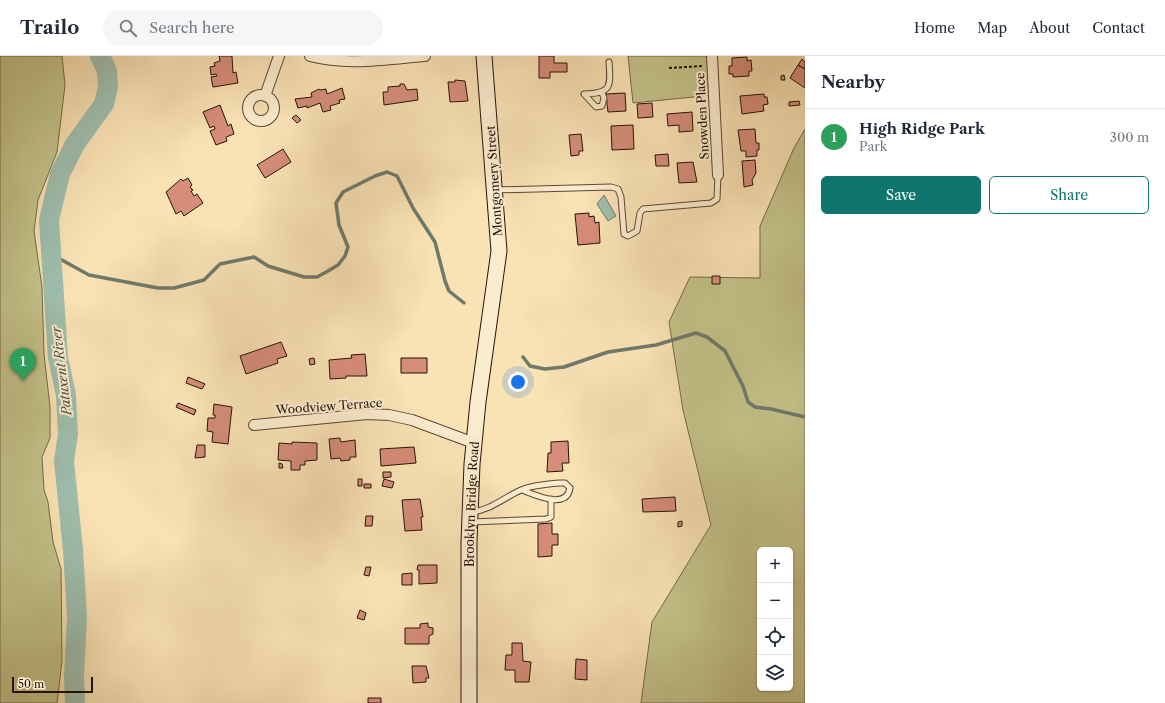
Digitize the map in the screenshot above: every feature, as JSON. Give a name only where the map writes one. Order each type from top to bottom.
[{"type":"street","points":[[266,96],[279,56]]},
{"type":"street","points":[[310,56],[335,60],[359,61],[425,56]]},
{"type":"street","name":"Montgomery Street","points":[[483,56],[499,251],[492,306]]},
{"type":"street","name":"Snowden Place","points":[[712,60],[718,175]]},
{"type":"street","name":"Brooklyn Bridge Road","points":[[468,703],[470,517],[474,443],[492,306]]},
{"type":"street","name":"Woodview Terrace","points":[[254,426],[367,414],[389,415],[412,420],[474,443]]},
{"type":"lane","points":[[602,93],[607,90],[610,79],[609,62]]},
{"type":"lane","points":[[494,190],[611,187],[618,189],[621,197],[624,234],[628,236],[637,231],[640,213],[643,209],[711,204],[717,199],[718,175]]},
{"type":"lane","points":[[470,517],[490,508],[522,490],[533,486],[565,483],[570,488],[569,494],[565,498],[557,500],[522,490]]},
{"type":"lane","points":[[470,517],[546,519],[551,517],[551,499]]},
{"type":"path","points":[[669,68],[712,60]]},
{"type":"shaded area","points":[[0,56],[62,56],[65,85],[57,152],[38,200],[34,231],[42,287],[44,354],[50,407],[50,438],[42,457],[44,490],[48,502],[53,542],[61,569],[62,661],[57,703],[0,703]]},
{"type":"shaded area","points":[[628,56],[712,56],[714,95],[633,103]]},
{"type":"shaded area","points":[[805,129],[805,703],[641,703],[652,622],[711,525],[683,410],[669,322],[690,277],[760,278],[760,226],[794,148]]},
{"type":"shaded area","points":[[604,195],[616,216],[608,221],[597,204]]},
{"type":"building","points":[[219,56],[232,56],[233,73],[236,72],[238,83],[213,87],[211,77],[217,76],[216,74],[211,75],[210,67],[215,66],[214,63],[220,61]]},
{"type":"building","points":[[539,56],[554,56],[554,63],[567,63],[567,72],[550,72],[550,78],[539,78]]},
{"type":"building","points":[[747,57],[747,61],[751,60],[752,71],[749,71],[749,76],[733,77],[733,74],[729,74],[729,66],[732,66],[732,58]]},
{"type":"building","points":[[802,59],[805,62],[805,69],[798,65]]},
{"type":"building","points":[[798,65],[805,69],[805,88],[790,78]]},
{"type":"building","points":[[784,75],[785,80],[781,80],[781,76]]},
{"type":"building","points":[[455,80],[465,81],[468,101],[450,102],[448,82],[455,82]]},
{"type":"building","points":[[400,84],[404,84],[407,90],[417,89],[418,100],[384,105],[383,92],[388,92],[388,87],[400,86]]},
{"type":"building","points":[[342,88],[345,99],[339,100],[340,103],[330,106],[331,110],[323,112],[320,103],[307,108],[307,106],[298,108],[295,99],[312,97],[311,93],[319,89],[326,89],[327,94]]},
{"type":"building","points":[[625,93],[626,111],[608,112],[606,94]]},
{"type":"building","points":[[764,94],[764,97],[767,97],[768,104],[763,105],[764,111],[742,114],[740,96]]},
{"type":"building","points":[[799,101],[800,105],[789,106],[789,102]]},
{"type":"building","points":[[652,103],[653,117],[638,118],[637,104]]},
{"type":"building","points":[[220,105],[228,126],[231,124],[234,134],[226,137],[227,141],[216,145],[210,131],[215,129],[214,126],[210,128],[203,112]]},
{"type":"building","points":[[692,112],[693,131],[679,132],[679,125],[668,126],[667,114]]},
{"type":"building","points":[[296,115],[301,120],[297,123],[292,118]]},
{"type":"building","points":[[633,125],[634,149],[612,150],[611,126]]},
{"type":"building","points":[[755,129],[756,143],[759,143],[759,150],[757,150],[757,156],[746,157],[746,151],[741,151],[738,130]]},
{"type":"building","points":[[581,134],[583,151],[579,151],[579,155],[571,156],[569,135]]},
{"type":"building","points":[[283,149],[291,162],[265,178],[257,165]]},
{"type":"building","points":[[668,154],[669,166],[656,166],[655,155]]},
{"type":"building","points":[[755,160],[756,173],[752,180],[753,185],[744,187],[742,161]]},
{"type":"building","points":[[693,162],[697,182],[679,183],[677,163]]},
{"type":"building","points":[[188,178],[192,185],[190,187],[193,190],[191,191],[194,196],[197,194],[203,203],[184,216],[181,211],[176,214],[166,192],[181,179],[183,181]]},
{"type":"building","points":[[589,213],[589,217],[594,216],[595,223],[599,222],[600,243],[578,245],[575,214]]},
{"type":"building","points":[[712,276],[720,276],[720,284],[712,284]]},
{"type":"building","points":[[281,342],[287,356],[277,359],[278,363],[246,374],[240,356]]},
{"type":"building","points":[[365,354],[367,376],[346,376],[346,378],[330,379],[329,360],[352,358],[351,355]]},
{"type":"building","points":[[314,358],[315,364],[310,365],[309,359]]},
{"type":"building","points":[[401,358],[427,358],[427,373],[401,373]]},
{"type":"building","points":[[188,377],[205,384],[202,389],[186,383]]},
{"type":"building","points":[[178,403],[196,410],[194,415],[176,407]]},
{"type":"building","points":[[214,404],[232,407],[228,444],[212,442],[213,432],[207,431],[208,418],[215,418],[215,415],[213,415]]},
{"type":"building","points":[[340,438],[341,442],[355,440],[356,457],[350,457],[350,460],[341,461],[340,458],[331,459],[329,439]]},
{"type":"building","points":[[568,441],[569,463],[562,463],[563,471],[547,472],[548,453],[551,453],[551,442]]},
{"type":"building","points":[[292,442],[317,443],[317,460],[305,461],[305,465],[300,465],[300,470],[291,470],[291,461],[278,460],[279,443],[292,444]]},
{"type":"building","points":[[197,445],[205,445],[205,457],[195,458]]},
{"type":"building","points":[[414,447],[416,463],[381,466],[380,449]]},
{"type":"building","points":[[279,463],[282,464],[283,468],[279,468]]},
{"type":"building","points":[[383,472],[391,472],[391,477],[383,478]]},
{"type":"building","points":[[358,479],[362,479],[362,486],[358,486]]},
{"type":"building","points":[[384,479],[394,482],[392,488],[382,486]]},
{"type":"building","points":[[364,484],[371,484],[371,488],[364,488]]},
{"type":"building","points":[[675,497],[676,511],[643,512],[642,499]]},
{"type":"building","points":[[420,499],[423,517],[421,517],[422,530],[405,531],[402,500]]},
{"type":"building","points":[[366,516],[373,516],[372,526],[365,526]]},
{"type":"building","points":[[682,521],[682,526],[678,527],[678,522]]},
{"type":"building","points":[[552,523],[552,534],[558,534],[558,545],[552,545],[552,556],[538,557],[538,524]]},
{"type":"building","points":[[418,565],[437,565],[437,583],[419,584],[419,570],[417,570]]},
{"type":"building","points":[[366,567],[371,567],[369,576],[364,575]]},
{"type":"building","points":[[412,573],[412,585],[402,585],[402,574]]},
{"type":"building","points":[[360,610],[366,613],[364,620],[357,618]]},
{"type":"building","points":[[428,623],[428,627],[433,628],[433,634],[429,636],[429,644],[405,644],[405,628],[420,628],[420,624]]},
{"type":"building","points":[[512,643],[522,643],[523,661],[531,662],[529,682],[515,682],[515,670],[505,670],[506,655],[512,655]]},
{"type":"building","points":[[576,659],[587,660],[587,680],[575,679]]},
{"type":"building","points":[[412,666],[426,666],[429,678],[426,678],[426,682],[413,683]]},
{"type":"building","points":[[368,698],[381,698],[381,703],[368,703]]},
{"type":"waterway","name":"Patuxent River","points":[[75,703],[74,676],[77,617],[73,550],[64,461],[68,434],[66,395],[58,358],[49,220],[60,174],[75,144],[104,104],[108,87],[107,71],[100,56]]},
{"type":"waterway","points":[[51,254],[89,275],[158,288],[174,288],[204,280],[220,264],[254,257],[268,266],[304,277],[317,277],[338,265],[345,256],[348,247],[339,225],[336,203],[343,192],[375,176],[387,172],[397,176],[413,208],[435,242],[449,291],[464,303]]},
{"type":"waterway","points":[[523,357],[530,366],[545,369],[564,367],[608,352],[656,345],[696,333],[707,337],[725,351],[743,386],[748,402],[755,407],[805,417]]},
{"type":"place","name":"High Ridge Park","points":[[23,381]]}]
